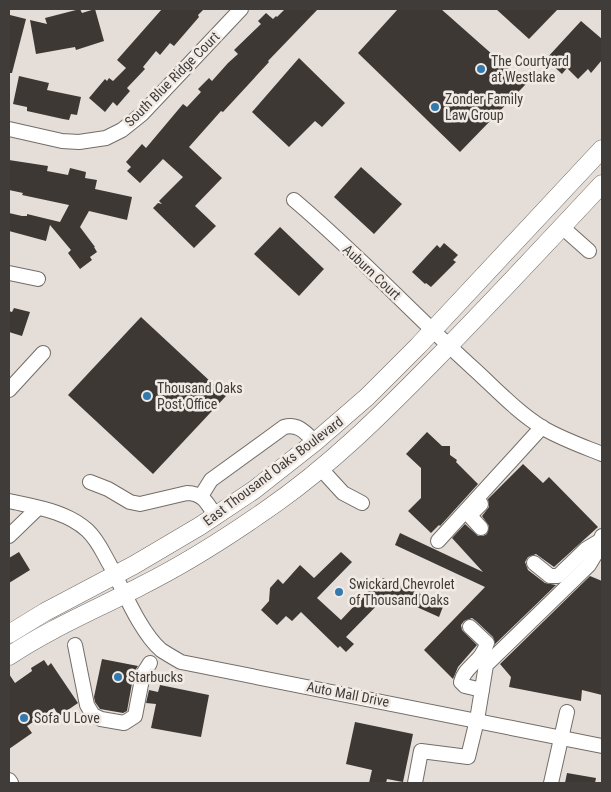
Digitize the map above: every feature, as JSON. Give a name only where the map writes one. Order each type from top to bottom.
[{"type":"main road","name":"East Thousand Oaks Boulevard","points":[[9,634],[216,517],[315,442],[368,396],[432,331],[602,149]]},
{"type":"main road","name":"East Thousand Oaks Boulevard","points":[[9,656],[61,625],[125,594],[191,558],[232,533],[275,504],[349,446],[390,407],[602,184]]},
{"type":"street","name":"South Blue Ridge Court","points":[[9,129],[62,141],[80,142],[106,138],[122,130],[142,114],[241,9]]},
{"type":"street","name":"Auburn Court","points":[[294,200],[388,287],[448,346],[520,411],[542,427],[602,454]]},
{"type":"street","points":[[562,227],[589,251]]},
{"type":"street","points":[[9,273],[38,279]]},
{"type":"street","points":[[9,390],[42,353]]},
{"type":"street","points":[[201,496],[211,480],[284,427],[291,425],[299,428],[315,442]]},
{"type":"street","points":[[438,541],[542,427]]},
{"type":"street","points":[[481,528],[471,517],[473,512],[526,456]]},
{"type":"street","points":[[321,468],[343,493],[362,503]]},
{"type":"street","points":[[90,482],[108,489],[130,502],[140,504],[187,493],[195,493],[201,496],[216,517]]},
{"type":"street","name":"Auto Mall Drive","points":[[9,501],[70,519],[87,530],[99,544],[135,614],[155,643],[162,650],[181,662],[602,746]]},
{"type":"street","points":[[9,536],[38,508]]},
{"type":"street","points":[[534,563],[550,576],[558,576],[586,548],[602,538]]},
{"type":"street","points":[[415,783],[421,751],[468,758],[477,720],[486,665],[589,565],[595,556],[602,538]]},
{"type":"street","points":[[470,627],[487,643],[485,653],[462,676],[461,682],[465,686],[482,690]]},
{"type":"street","points":[[75,645],[86,705],[92,715],[111,721],[124,723],[135,716],[143,674],[150,663]]},
{"type":"street","points":[[551,783],[567,712]]},
{"type":"building","points":[[80,9],[82,13],[95,9],[104,41],[76,50],[75,47],[36,54],[30,20],[47,24],[45,18]]},
{"type":"building","points":[[162,9],[204,9],[174,46],[170,43],[160,55],[156,51],[143,67],[145,69],[127,88],[130,91],[117,106],[113,102],[105,112],[89,98],[105,79],[107,81],[109,78],[113,81],[126,68],[117,60]]},
{"type":"building","points":[[285,9],[318,9],[189,147],[222,178],[195,206],[216,226],[194,248],[153,208],[158,203],[162,204],[159,201],[183,177],[163,159],[140,183],[127,171],[131,167],[126,162],[142,144],[146,148],[183,104],[187,107],[201,92],[198,89],[209,78],[212,81],[238,54],[234,50],[261,24],[258,21],[266,13],[273,19]]},
{"type":"building","name":"The Courtyard at Westlake","points":[[398,9],[441,9],[526,84],[460,152],[358,53]]},
{"type":"building","points":[[496,9],[558,9],[529,39]]},
{"type":"building","points":[[10,15],[26,19],[12,73],[9,73]]},
{"type":"building","points":[[581,21],[602,39],[602,60],[591,73],[588,69],[578,79],[567,68],[562,74],[546,59]]},
{"type":"building","points":[[299,58],[345,103],[322,127],[315,121],[289,147],[252,112]]},
{"type":"building","points":[[19,76],[49,83],[47,90],[81,97],[77,115],[71,114],[69,120],[63,119],[27,111],[27,107],[13,104]]},
{"type":"building","points":[[9,160],[48,166],[47,171],[68,175],[70,168],[86,172],[85,178],[97,180],[95,189],[132,197],[127,220],[89,211],[80,227],[97,252],[90,257],[92,260],[80,269],[68,253],[71,250],[50,225],[46,241],[9,231],[9,213],[22,216],[27,216],[27,214],[60,222],[69,205],[22,195],[23,193],[9,190]]},
{"type":"building","points":[[361,167],[402,204],[374,234],[334,197]]},
{"type":"building","points":[[280,227],[324,269],[299,296],[254,254]]},
{"type":"building","points":[[444,243],[458,255],[453,260],[456,262],[431,287],[412,272],[437,245],[440,248]]},
{"type":"building","points":[[14,308],[30,312],[22,336],[9,332],[9,311],[12,312]]},
{"type":"building","name":"Thousand Oaks Post Office","points":[[141,317],[226,396],[153,474],[68,395]]},
{"type":"building","points":[[427,432],[442,446],[450,446],[450,455],[457,460],[456,462],[478,484],[440,526],[431,533],[408,511],[421,498],[421,468],[406,454]]},
{"type":"building","points":[[523,464],[543,483],[549,477],[598,527],[554,567],[536,554],[528,557],[525,562],[528,570],[545,583],[556,585],[495,644],[493,637],[472,618],[464,621],[461,625],[462,630],[477,645],[458,667],[453,679],[424,650],[485,587],[395,545],[400,533],[483,572],[452,538],[465,524],[478,536],[487,534],[489,526],[482,516],[489,507],[488,499]]},
{"type":"building","points":[[19,552],[30,570],[9,583],[9,558]]},
{"type":"building","points":[[341,552],[352,562],[317,598],[341,620],[383,578],[444,604],[439,617],[388,594],[346,637],[354,644],[346,652],[340,646],[338,648],[301,612],[292,621],[286,616],[277,625],[261,610],[269,601],[270,588],[278,579],[283,584],[300,565],[314,578]]},
{"type":"building","points":[[590,576],[602,581],[602,695],[582,690],[581,701],[509,687],[511,677],[500,664]]},
{"type":"building","name":"Starbucks","points":[[102,659],[138,666],[134,672],[127,711],[123,713],[100,709],[95,702],[94,697]]},
{"type":"building","points":[[44,660],[48,666],[51,663],[78,703],[59,716],[54,708],[27,726],[32,733],[9,749],[9,674],[15,683],[32,671],[31,668]]},
{"type":"building","points":[[160,685],[209,695],[201,737],[151,728],[156,704],[146,703],[149,690],[158,692]]},
{"type":"building","points":[[355,722],[413,734],[403,782],[387,779],[386,783],[369,783],[372,770],[346,764]]},
{"type":"building","points":[[567,773],[596,778],[595,783],[565,783]]},
{"type":"place","name":"The Courtyard at Westlake","points":[[481,69]]},
{"type":"place","name":"Zonder Family Law Group","points":[[435,107]]},
{"type":"place","name":"Thousand Oaks Post Office","points":[[147,396]]},
{"type":"place","name":"Swickard Chevrolet of Thousand Oaks","points":[[339,592]]},
{"type":"place","name":"Starbucks","points":[[118,677]]},
{"type":"place","name":"Sofa U Love","points":[[24,718]]}]
